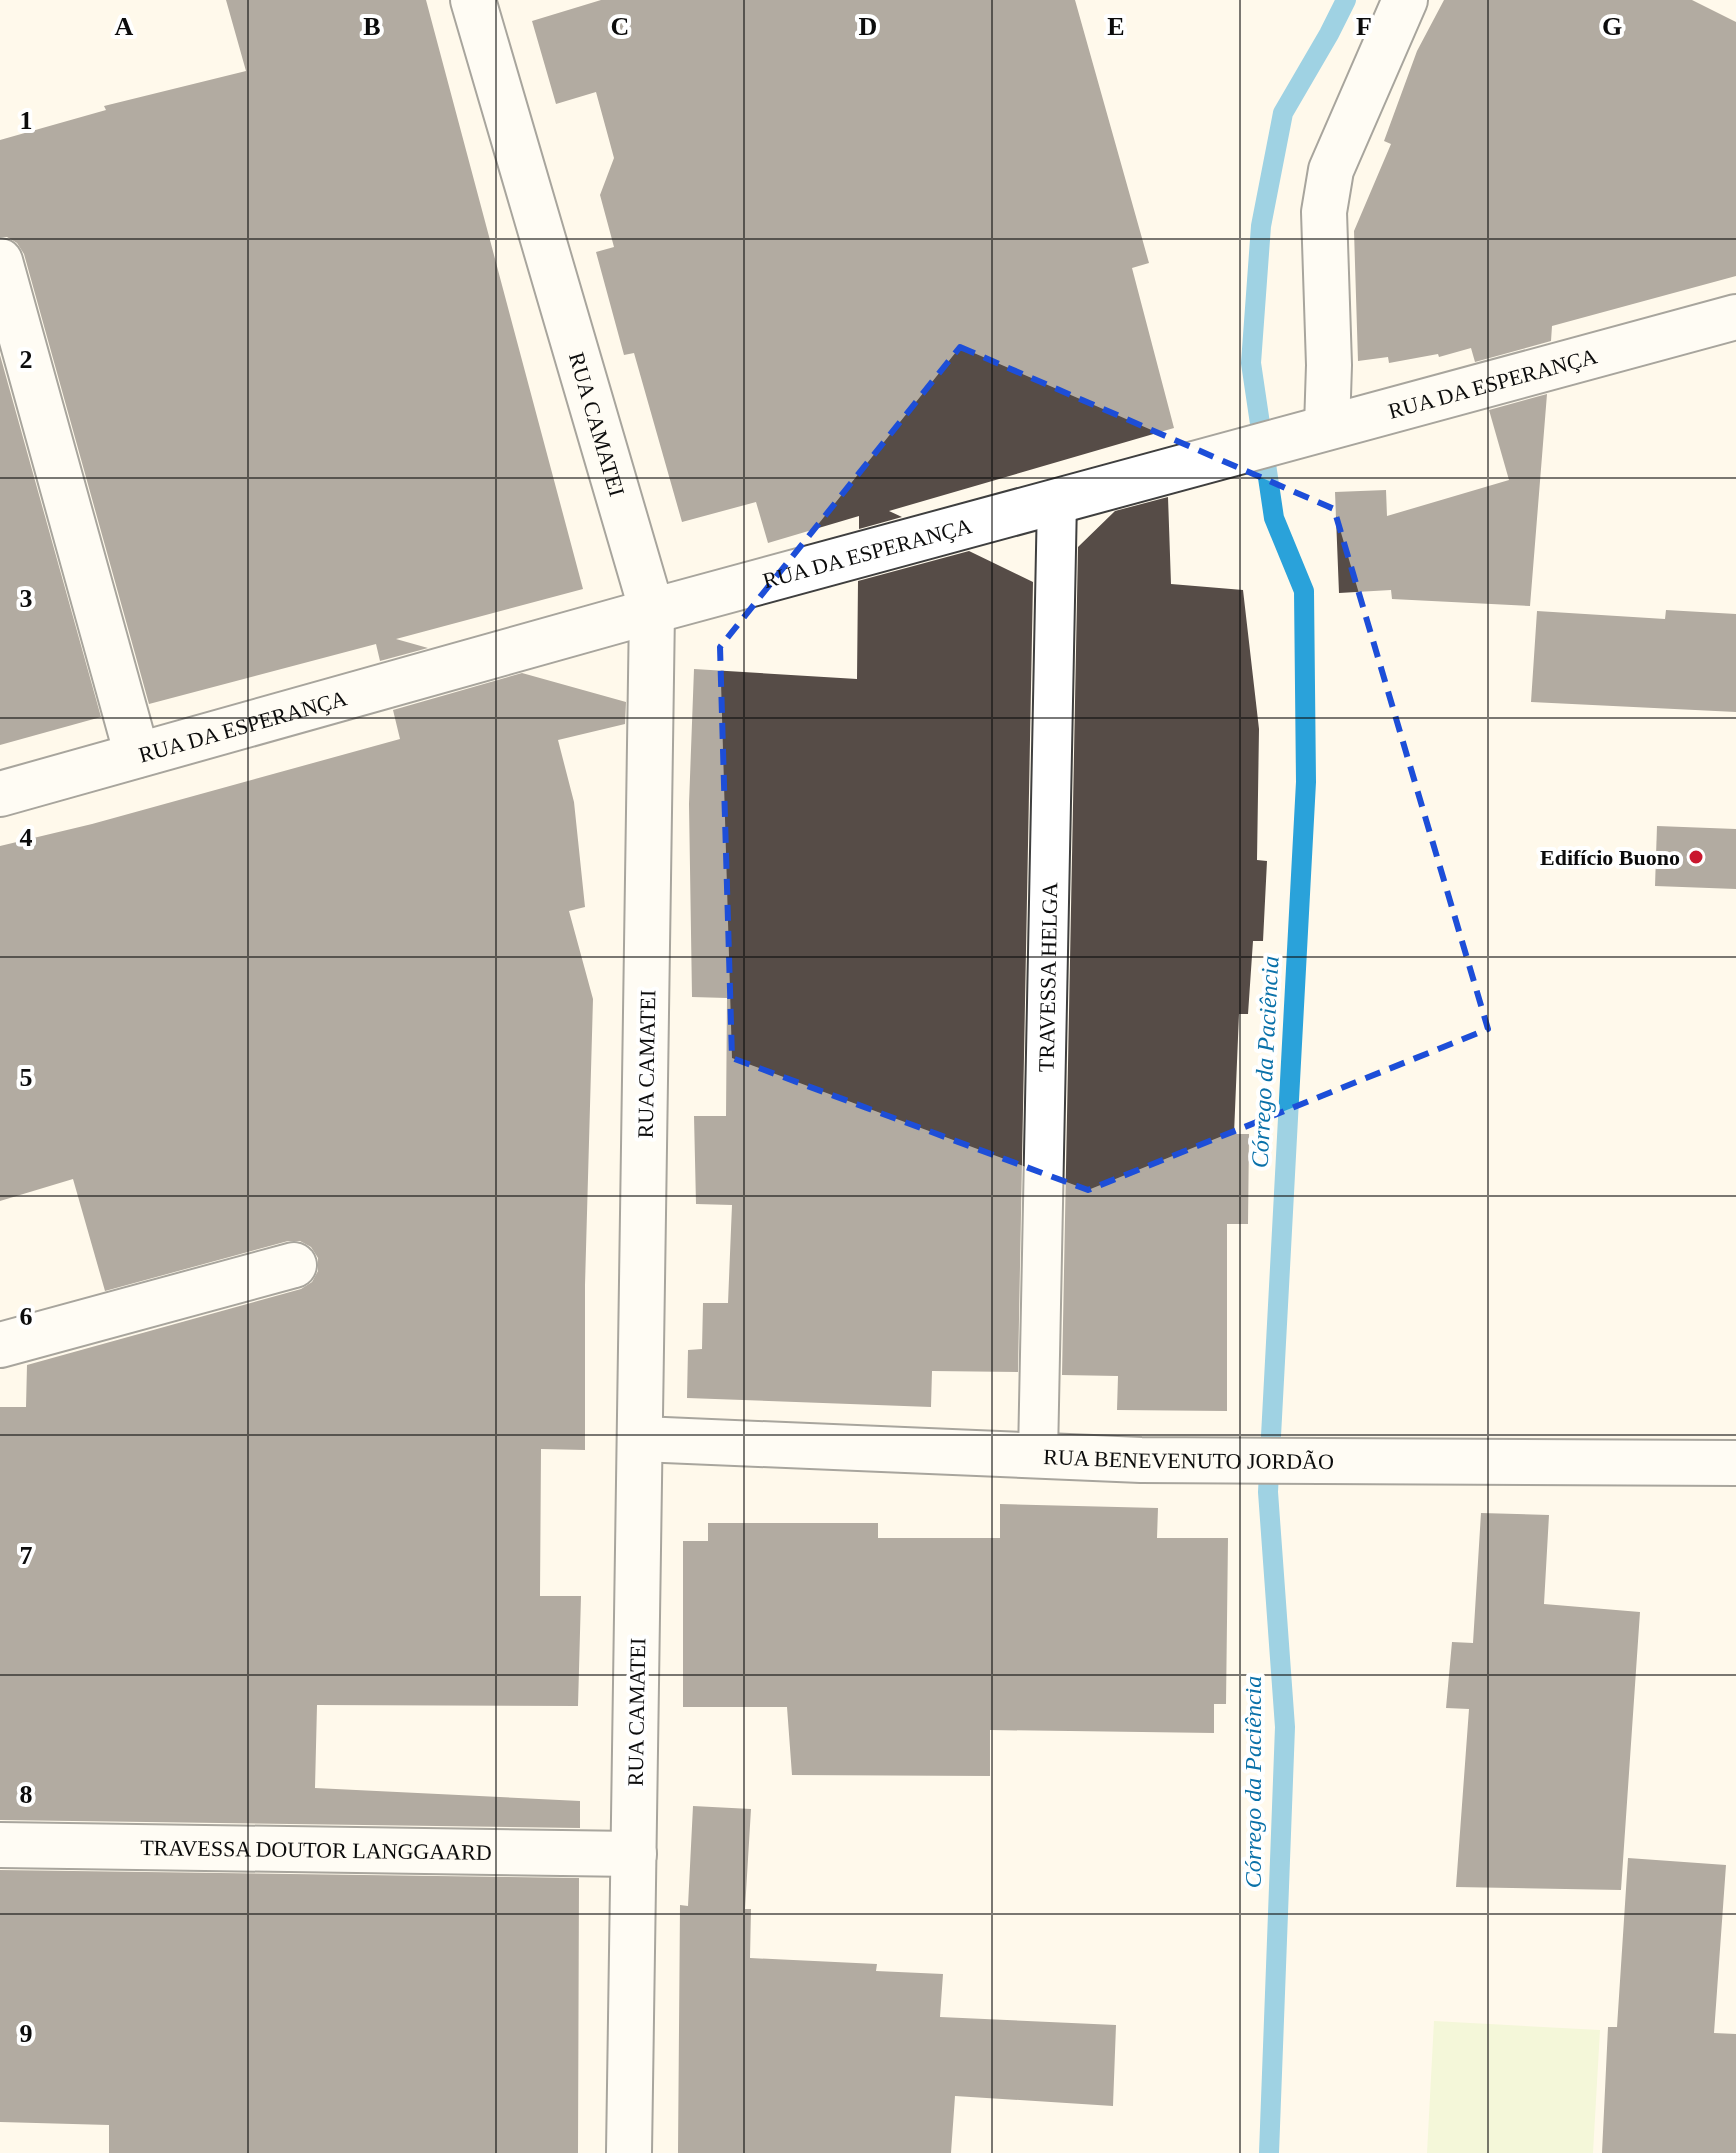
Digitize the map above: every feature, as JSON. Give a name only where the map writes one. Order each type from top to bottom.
[{"type":"street","points":[[1323,428],[1329,365],[1324,212],[1331,170],[1405,0]]},
{"type":"street","name":"RUA CAMATEI","points":[[480,2],[652,611],[629,2153]]},
{"type":"street","points":[[0,261],[137,755]]},
{"type":"street","name":"RUA DA ESPERANÇA","points":[[0,794],[652,611],[1736,317]]},
{"type":"street","points":[[0,1345],[294,1265]]},
{"type":"street","name":"RUA BENEVENUTO JORDÃO","points":[[641,1439],[1227,1461],[1736,1463]]},
{"type":"street","name":"TRAVESSA DOUTOR LANGGAARD","points":[[0,1845],[634,1854]]},
{"type":"lane","name":"TRAVESSA HELGA","points":[[1038,1455],[1057,500]]},
{"type":"highlighted area","points":[[960,347],[1334,509],[1488,1029],[1088,1190],[732,1058],[720,647]]},
{"type":"green space","points":[[1434,2021],[1600,2030],[1593,2153],[1427,2153]]},
{"type":"building","points":[[226,0],[426,0],[583,589],[396,639],[428,648],[380,661],[376,644],[149,704],[24,254],[17,243],[0,237],[0,140],[106,110],[104,106],[246,71]]},
{"type":"building","points":[[601,0],[1075,0],[1149,263],[1132,268],[1174,428],[889,511],[902,517],[859,529],[859,516],[768,543],[756,502],[682,522],[634,353],[624,355],[596,252],[614,247],[600,195],[614,158],[596,92],[556,104],[532,21]]},
{"type":"building","points":[[1444,0],[1692,0],[1736,22],[1736,276],[1552,326],[1551,341],[1475,362],[1471,348],[1439,357],[1438,354],[1389,363],[1388,357],[1358,361],[1354,231],[1391,144],[1384,141],[1417,51]]},
{"type":"building","points":[[0,355],[101,717],[0,745]]},
{"type":"building","points":[[1547,394],[1530,606],[1392,599],[1391,590],[1339,593],[1335,492],[1386,490],[1387,516],[1509,480],[1489,410]]},
{"type":"building","points":[[1168,497],[1171,584],[1243,590],[1259,729],[1257,860],[1267,861],[1263,941],[1253,941],[1248,1014],[1239,1014],[1234,1134],[1249,1134],[1248,1224],[1227,1224],[1227,1411],[1117,1410],[1118,1376],[1062,1375],[1078,547],[1115,511]]},
{"type":"building","points":[[969,551],[1033,582],[1018,1372],[932,1371],[931,1407],[687,1398],[688,1350],[702,1349],[703,1303],[728,1303],[732,1205],[696,1204],[694,1116],[726,1116],[727,998],[692,997],[689,804],[694,669],[857,679],[858,581]]},
{"type":"building","points":[[1666,610],[1736,614],[1736,712],[1531,702],[1537,611],[1665,619]]},
{"type":"building","points":[[522,673],[626,702],[625,724],[558,740],[574,802],[585,907],[569,911],[593,999],[585,1285],[585,1450],[541,1449],[540,1596],[581,1596],[578,1706],[317,1705],[315,1788],[580,1801],[580,1828],[0,1820],[0,1407],[26,1407],[27,1365],[301,1289],[312,1282],[318,1271],[318,1258],[311,1247],[300,1241],[288,1241],[105,1291],[73,1179],[0,1201],[0,846],[92,824],[400,739],[393,710]]},
{"type":"building","points":[[1657,826],[1736,829],[1736,889],[1655,886]]},
{"type":"building","points":[[1000,1504],[1158,1508],[1157,1538],[1228,1538],[1226,1704],[1214,1704],[1214,1733],[990,1730],[990,1776],[792,1775],[787,1707],[683,1707],[683,1541],[708,1541],[708,1523],[878,1523],[878,1538],[1000,1538]]},
{"type":"building","points":[[1481,1513],[1549,1515],[1544,1604],[1640,1612],[1621,1890],[1456,1887],[1469,1709],[1446,1708],[1452,1642],[1473,1643]]},
{"type":"building","points":[[693,1806],[751,1809],[745,1909],[751,1909],[750,1958],[877,1964],[876,1971],[943,1974],[940,2017],[1116,2025],[1113,2106],[955,2096],[951,2153],[678,2153],[680,1905],[688,1906]]},
{"type":"building","points":[[1628,1858],[1726,1865],[1714,2033],[1736,2034],[1736,2153],[1602,2153],[1608,2027],[1617,2027]]},
{"type":"building","points":[[0,1870],[579,1878],[578,2153],[109,2153],[109,2125],[0,2122]]},
{"type":"waterway","name":"Córrego da Paciência","points":[[1269,2153],[1285,1727],[1268,1492],[1306,782],[1304,591],[1274,518],[1251,363],[1261,226],[1283,113],[1346,0]]},
{"type":"place","name":"Edifício Buono","points":[[1696,857]]}]
